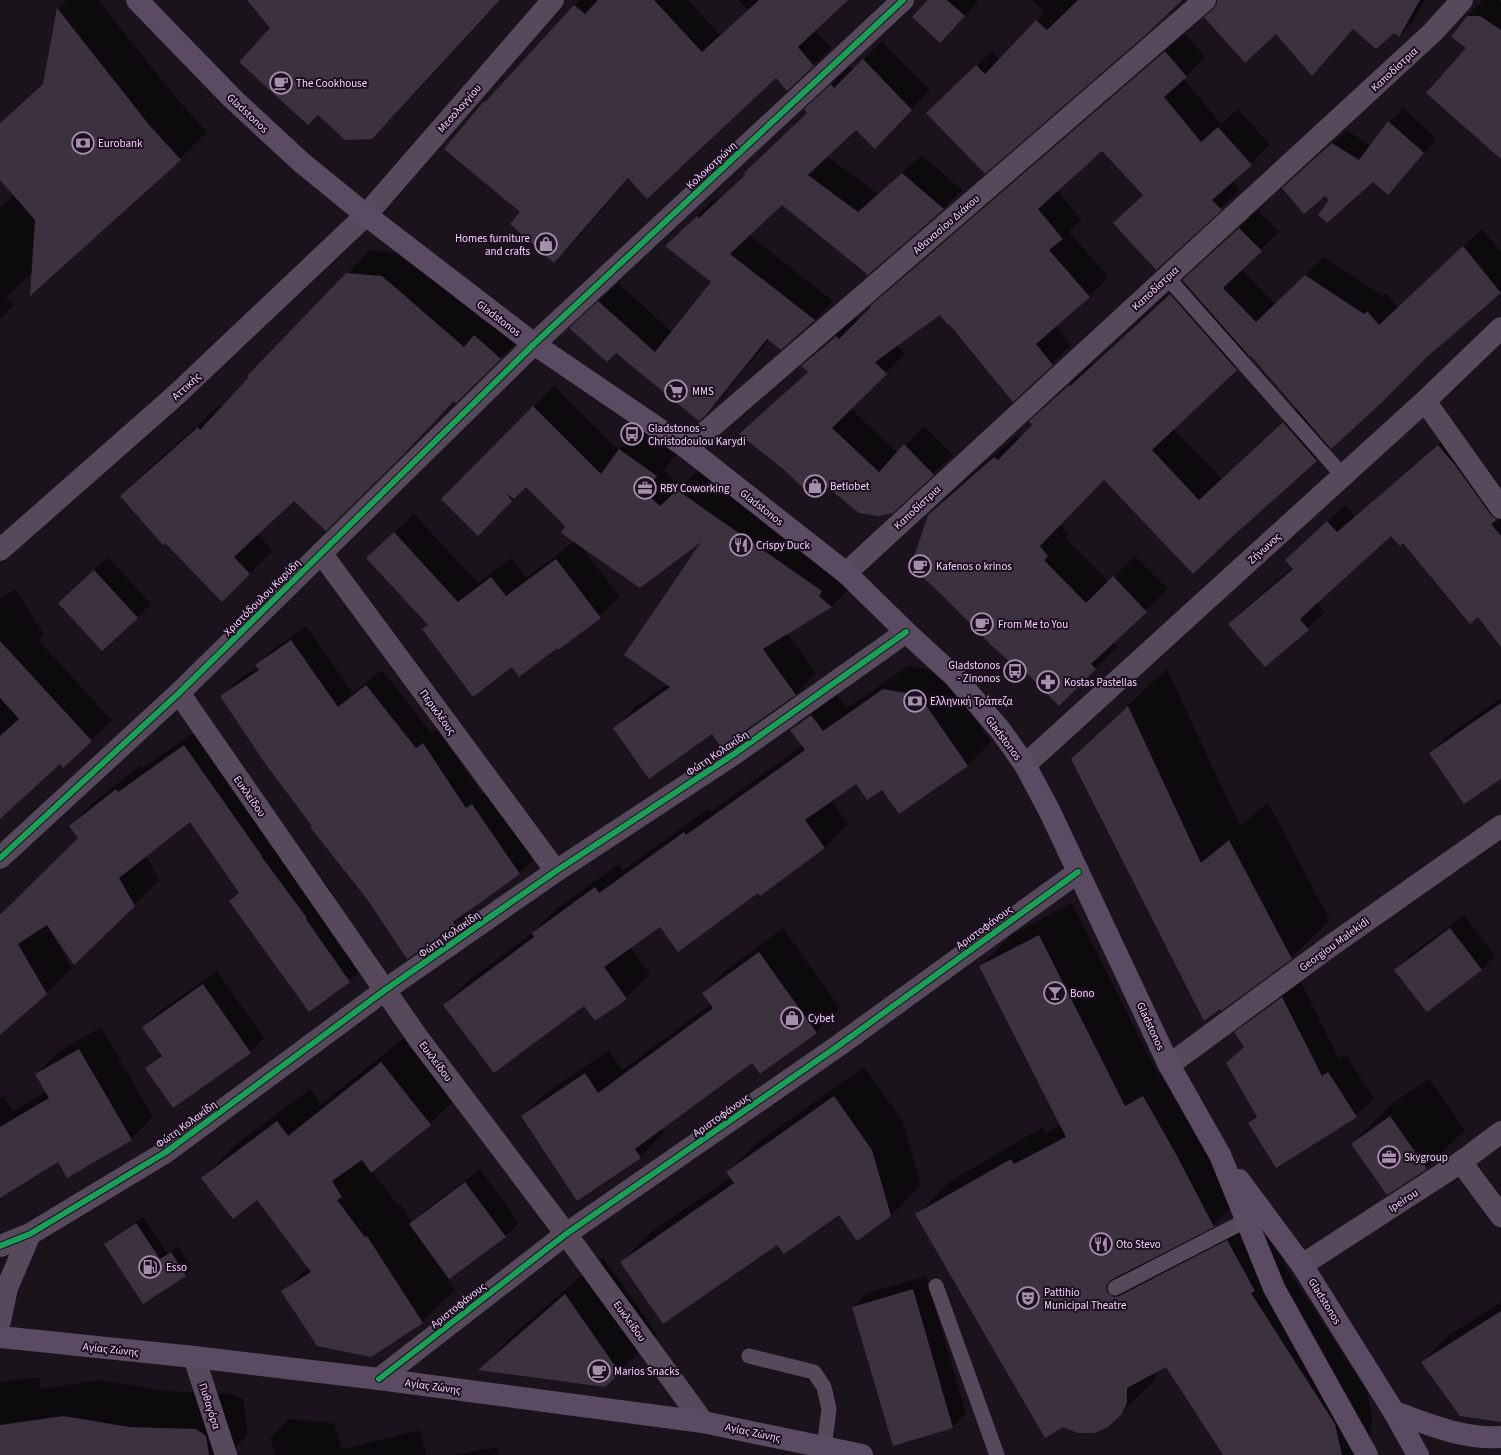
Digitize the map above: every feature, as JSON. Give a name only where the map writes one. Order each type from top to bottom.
[{"type":"main road","name":"Gladstonos","points":[[137,0],[233,99],[301,162],[366,215],[534,344],[687,448],[846,573],[906,632],[955,677],[1001,731],[1025,765],[1050,812],[1169,1065],[1220,1155],[1302,1265],[1394,1412],[1418,1455]]},
{"type":"main road","name":"Gladstonos","points":[[1220,1155],[1274,1288],[1361,1449]]},
{"type":"main road","name":"Αγίας Ζώνης","points":[[0,1337],[194,1357],[379,1379],[703,1422],[862,1455]]},
{"type":"main road","points":[[1394,1412],[1450,1432],[1490,1438],[1501,1436]]},
{"type":"main road","points":[[1486,1455],[1501,1445]]},
{"type":"street","name":"Μεσολογγίου","points":[[366,215],[553,0]]},
{"type":"street","name":"Κολοκοτρώνη","points":[[534,344],[903,0]]},
{"type":"street","name":"Αθανασίου Διάκου","points":[[687,448],[1205,0]]},
{"type":"street","name":"Καποδίστρια","points":[[846,573],[1433,32],[1462,0]]},
{"type":"street","name":"Αττικής","points":[[0,550],[176,395],[366,215]]},
{"type":"street","name":"Ζήνωνος","points":[[1025,765],[1426,400],[1501,328]]},
{"type":"street","name":"Χριστόδουλου Καρύδη","points":[[0,858],[179,693],[534,344]]},
{"type":"street","points":[[1426,400],[1501,508]]},
{"type":"street","name":"Περικλέους","points":[[321,553],[556,872]]},
{"type":"street","name":"Φώτη Κολακίδη","points":[[0,1246],[30,1234],[166,1152],[385,990],[556,872],[734,754],[906,632]]},
{"type":"street","name":"Ευκλείδου","points":[[179,693],[418,1038],[566,1234],[703,1422]]},
{"type":"street","name":"Georgiou Malekidi","points":[[1169,1065],[1329,947],[1501,826]]},
{"type":"street","name":"Αριστοφάνους","points":[[379,1379],[566,1234],[838,1046],[1078,872]]},
{"type":"street","name":"Ipeirou","points":[[1302,1265],[1461,1162],[1501,1132]]},
{"type":"street","points":[[1461,1162],[1501,1216]]},
{"type":"street","points":[[0,1321],[7,1288],[30,1234]]},
{"type":"street","name":"Πυθαγόρα","points":[[194,1357],[226,1455]]},
{"type":"lane","points":[[1167,277],[1343,476]]},
{"type":"lane","points":[[1115,1288],[1246,1220]]},
{"type":"lane","points":[[936,1286],[997,1455]]},
{"type":"lane","points":[[749,1356],[814,1372],[824,1387],[829,1409],[824,1447]]},
{"type":"building","points":[[247,0],[500,0],[372,139],[345,140],[318,115],[308,125],[239,62],[270,28]]},
{"type":"building","points":[[598,0],[654,0],[702,52],[759,0],[848,0],[798,47],[814,66],[787,91],[776,78],[647,199],[628,178],[554,263],[510,224],[520,212],[444,149],[484,101],[485,102],[574,5],[585,14]]},
{"type":"building","points":[[928,0],[947,0],[965,16],[940,43],[912,17]]},
{"type":"building","points":[[1078,0],[1182,0],[1149,32],[985,174],[926,113],[976,65],[985,74],[1036,20],[1047,30]]},
{"type":"building","points":[[1217,0],[1420,0],[1399,37],[1394,33],[1376,49],[1353,29],[1312,76],[1276,34],[1245,63],[1204,17],[1217,4]]},
{"type":"building","name":"Eurobank","points":[[57,8],[150,126],[181,160],[30,296],[35,220],[0,180],[0,123],[43,84]]},
{"type":"building","points":[[1467,16],[1480,16],[1501,30],[1501,159],[1426,93],[1466,48],[1451,37]]},
{"type":"building","points":[[1165,51],[1187,77],[1164,97],[1201,142],[1218,127],[1252,165],[1212,200],[1222,210],[1156,270],[1113,223],[1143,195],[1102,151],[1038,209],[1063,239],[1049,250],[1090,297],[1036,344],[1053,365],[1013,402],[940,315],[875,362],[887,374],[832,428],[879,472],[904,444],[934,475],[893,513],[878,516],[859,513],[826,486],[814,498],[783,469],[739,434],[808,372],[801,366],[836,336],[839,339],[871,307],[870,306]]},
{"type":"building","points":[[863,59],[912,110],[875,149],[856,130],[808,175],[858,212],[902,173],[944,209],[868,275],[782,205],[730,254],[815,320],[781,350],[767,339],[705,416],[699,421],[616,353],[607,362],[569,328],[598,301],[655,352],[711,282],[665,246],[697,216],[699,218],[745,175],[744,173],[807,113],[804,109],[831,84],[834,88]]},
{"type":"building","points":[[1388,121],[1424,153],[1388,195],[1373,182],[1327,223],[1318,215],[1329,200],[1325,196],[1304,214],[1282,188],[1332,143],[1359,160]]},
{"type":"building","points":[[1239,228],[1262,251],[1223,288],[1256,322],[1305,275],[1364,314],[1367,311],[1379,325],[1463,246],[1501,293],[1427,357],[1379,405],[1331,449],[1251,356],[1250,357],[1182,280]]},
{"type":"building","points":[[346,273],[382,276],[464,347],[474,335],[501,359],[456,403],[454,401],[404,454],[326,531],[294,501],[234,557],[250,574],[222,602],[165,543],[163,545],[120,496],[198,427],[200,430],[249,377],[247,376]]},
{"type":"building","points":[[1170,294],[1237,370],[1152,450],[1199,500],[1283,422],[1317,461],[1193,574],[1104,480],[1040,546],[1048,556],[1044,560],[1086,603],[1113,576],[1147,612],[1091,664],[1096,669],[1059,706],[1022,668],[1019,670],[991,645],[911,566],[928,515],[994,457],[998,460],[1032,425],[1029,421],[1069,385],[1070,386]]},
{"type":"building","points":[[533,406],[601,474],[619,449],[657,476],[644,492],[660,506],[677,490],[822,591],[819,596],[832,607],[763,649],[796,695],[721,747],[712,734],[649,779],[613,728],[670,687],[624,655],[701,542],[640,588],[561,533],[565,526],[526,487],[514,499],[507,494],[512,501],[478,536],[441,499]]},
{"type":"building","points":[[1438,445],[1455,465],[1491,515],[1497,520],[1491,524],[1501,536],[1501,647],[1478,617],[1470,624],[1403,543],[1400,546],[1391,536],[1300,619],[1309,630],[1265,667],[1228,624],[1293,569],[1285,560],[1327,521],[1337,532]]},
{"type":"building","points":[[394,532],[458,602],[491,577],[506,596],[556,559],[601,618],[558,650],[557,648],[519,677],[512,667],[473,697],[422,629],[428,625],[366,558]]},
{"type":"building","points":[[94,570],[138,618],[102,651],[58,603]]},
{"type":"building","points":[[291,640],[338,707],[366,685],[416,748],[423,743],[466,808],[472,804],[520,874],[453,922],[456,925],[407,959],[367,899],[310,827],[312,826],[264,762],[220,696],[259,670],[255,665]]},
{"type":"building","points":[[0,641],[92,741],[63,768],[60,764],[0,819],[0,736],[19,719],[0,698]]},
{"type":"building","points":[[883,689],[919,695],[968,766],[899,814],[882,790],[867,800],[856,784],[805,820],[825,848],[760,896],[758,893],[678,952],[660,927],[604,967],[627,999],[595,1021],[584,1006],[494,1073],[443,1005],[534,937],[532,933],[595,887],[599,893],[684,832],[686,835],[805,750],[790,730],[811,715],[823,731]]},
{"type":"building","points":[[1501,703],[1501,779],[1464,804],[1429,753]]},
{"type":"building","points":[[1128,706],[1201,863],[1229,840],[1292,959],[1221,1011],[1220,1009],[1204,1021],[1071,759]]},
{"type":"building","points":[[184,745],[261,856],[307,918],[306,919],[350,982],[309,1012],[229,901],[239,893],[190,822],[119,878],[135,906],[74,965],[47,925],[18,944],[47,994],[0,1035],[0,913],[1,914],[78,838],[69,826],[116,789],[118,792]]},
{"type":"building","points":[[1450,928],[1482,970],[1427,1012],[1394,970]]},
{"type":"building","points":[[1039,935],[1125,1106],[1143,1096],[1176,1154],[1214,1227],[1111,1280],[1106,1287],[1107,1292],[1114,1297],[1119,1296],[1227,1240],[1255,1291],[1251,1293],[1335,1424],[1342,1455],[1223,1455],[1166,1367],[1127,1388],[1127,1403],[1121,1415],[1108,1427],[1095,1433],[1078,1433],[1063,1427],[1045,1438],[915,1214],[1011,1159],[1014,1164],[1066,1137],[979,966]]},
{"type":"building","points":[[759,952],[817,1033],[760,1074],[752,1063],[635,1149],[641,1158],[577,1201],[521,1116],[585,1073],[598,1093],[713,1008],[702,993]]},
{"type":"building","points":[[203,984],[251,1053],[173,1108],[145,1068],[162,1056],[142,1027]]},
{"type":"building","points":[[1282,997],[1322,1076],[1328,1072],[1357,1117],[1276,1168],[1248,1123],[1257,1117],[1226,1063],[1244,1047],[1234,1032]]},
{"type":"building","points":[[79,1049],[132,1140],[67,1178],[58,1162],[0,1198],[0,1127],[49,1098],[35,1074]]},
{"type":"building","points":[[381,1062],[431,1125],[371,1173],[362,1160],[332,1181],[342,1197],[337,1200],[365,1237],[367,1236],[423,1323],[371,1357],[317,1346],[281,1291],[311,1272],[257,1200],[233,1219],[201,1178],[277,1121],[288,1136]]},
{"type":"building","points":[[834,1096],[872,1150],[891,1216],[857,1241],[839,1215],[784,1254],[777,1245],[663,1324],[620,1262],[734,1183],[726,1172]]},
{"type":"building","name":"Skygroup","points":[[1390,1116],[1427,1169],[1387,1195],[1351,1144]]},
{"type":"building","points":[[465,1182],[506,1237],[449,1279],[409,1224]]},
{"type":"building","name":"Esso","points":[[136,1223],[160,1259],[171,1252],[186,1276],[143,1304],[104,1244]]},
{"type":"building","points":[[913,1289],[953,1428],[893,1446],[852,1307]]},
{"type":"building","points":[[565,1294],[620,1373],[605,1387],[478,1370]]},
{"type":"building","points":[[1501,1311],[1501,1422],[1460,1416],[1421,1362]]},
{"type":"building","points":[[63,1416],[129,1427],[196,1429],[206,1436],[209,1455],[0,1455],[0,1425]]},
{"type":"cycle path","points":[[0,858],[179,693],[534,344],[903,0]]},
{"type":"cycle path","points":[[0,1246],[30,1234],[166,1152],[385,990],[556,871],[734,754],[906,632]]},
{"type":"cycle path","points":[[379,1379],[566,1234],[838,1046],[1078,872]]},
{"type":"place","name":"The Cookhouse","points":[[281,83]]},
{"type":"place","name":"Eurobank","points":[[83,143]]},
{"type":"place","name":"Homes furniture and crafts","points":[[546,244]]},
{"type":"place","name":"MMS","points":[[676,391]]},
{"type":"place","name":"Gladstonos - Christodoulou Karydi","points":[[632,434]]},
{"type":"place","name":"Betlobet","points":[[815,486]]},
{"type":"place","name":"RBY Coworking","points":[[645,488]]},
{"type":"place","name":"Crispy Duck","points":[[741,545]]},
{"type":"place","name":"Kafenos o krinos","points":[[920,566]]},
{"type":"place","name":"From Me to You","points":[[982,624]]},
{"type":"place","name":"Gladstonos - Zinonos","points":[[1015,671]]},
{"type":"place","name":"Kostas Pastellas","points":[[1048,682]]},
{"type":"place","name":"Ελληνική Τράπεζα","points":[[915,701]]},
{"type":"place","name":"Bono","points":[[1055,993]]},
{"type":"place","name":"Cybet","points":[[792,1018]]},
{"type":"place","name":"Skygroup","points":[[1389,1157]]},
{"type":"place","name":"Oto Stevo","points":[[1101,1244]]},
{"type":"place","name":"Esso","points":[[150,1267]]},
{"type":"place","name":"Pattihio Municipal Theatre","points":[[1028,1298]]},
{"type":"place","name":"Marios Snacks","points":[[599,1371]]}]
